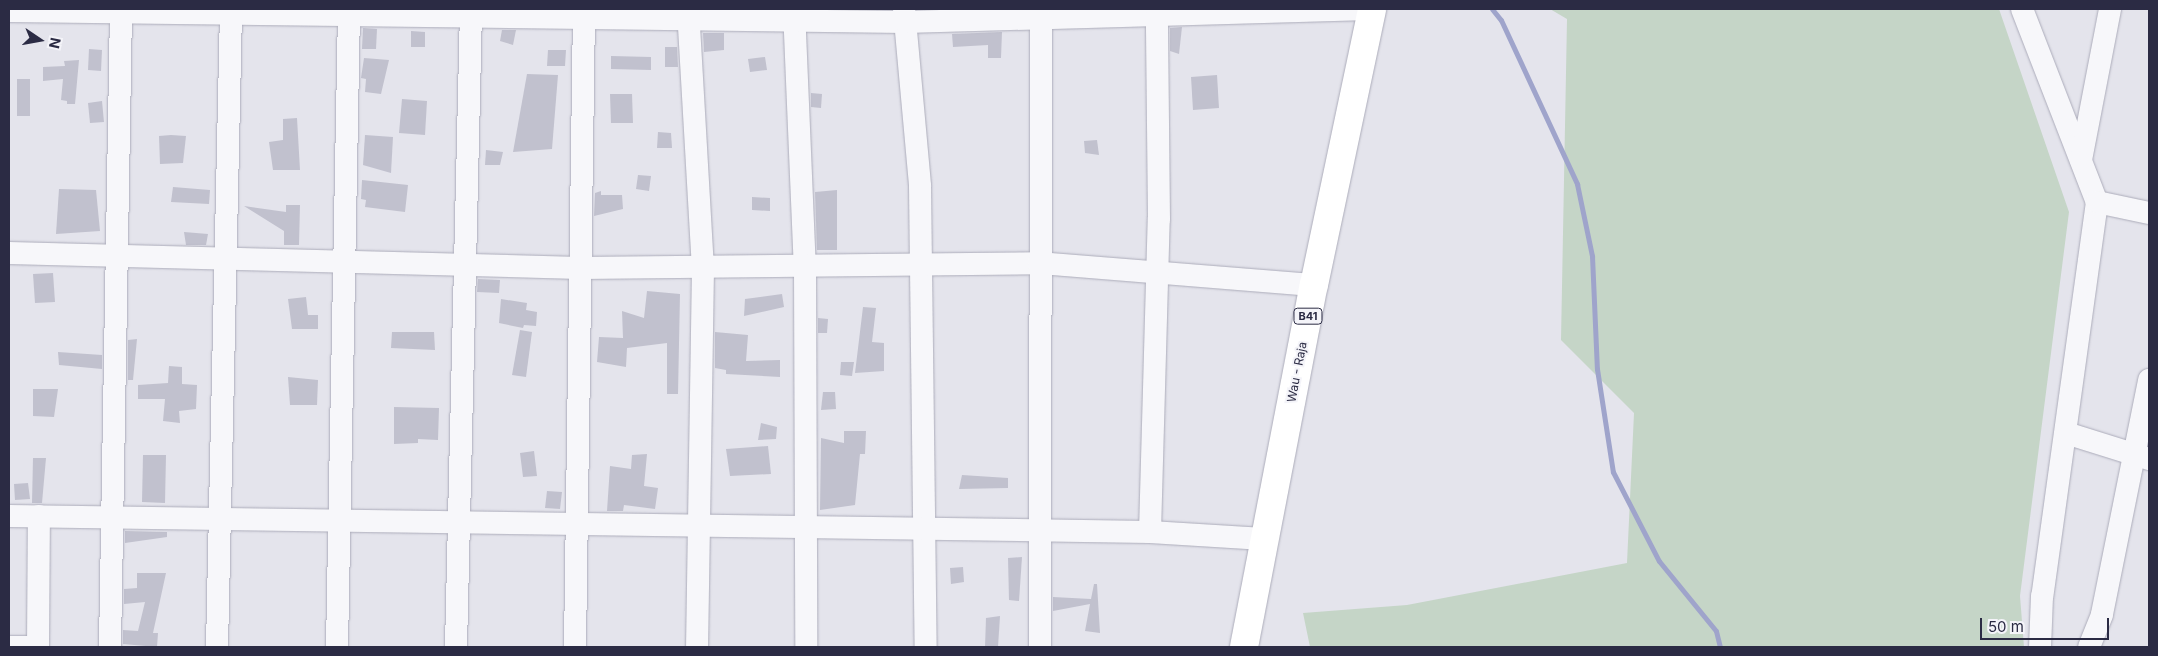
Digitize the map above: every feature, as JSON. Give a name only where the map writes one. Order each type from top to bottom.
[{"type":"main road","name":"Wau - Raja","points":[[1244,647],[1314,285],[1372,9]]},
{"type":"street","points":[[9,11],[905,15],[1040,20],[1360,9]]},
{"type":"street","points":[[2022,9],[2097,202],[2042,596],[2040,647]]},
{"type":"street","points":[[2081,160],[2110,9]]},
{"type":"street","points":[[110,647],[115,254],[121,11]]},
{"type":"street","points":[[217,647],[231,11]]},
{"type":"street","points":[[337,647],[348,12]]},
{"type":"street","points":[[456,647],[471,13]]},
{"type":"street","points":[[575,647],[584,14]]},
{"type":"street","points":[[688,14],[703,268],[697,647]]},
{"type":"street","points":[[794,15],[805,267],[806,647]]},
{"type":"street","points":[[905,15],[920,186],[926,529],[926,647]]},
{"type":"street","points":[[1150,532],[1159,152],[1157,15]]},
{"type":"street","points":[[1040,20],[1040,647]]},
{"type":"street","points":[[2097,202],[2149,213]]},
{"type":"street","points":[[9,253],[115,254],[225,260],[580,268],[920,266],[1039,263],[1314,285]]},
{"type":"street","points":[[2089,647],[2102,614],[2141,457],[2149,380]]},
{"type":"street","points":[[2066,433],[2141,457]]},
{"type":"street","points":[[9,516],[1150,532],[1264,539]]},
{"type":"street","points":[[9,647],[38,647],[39,516]]},
{"type":"green space","points":[[1550,9],[1999,9],[2069,212],[2020,596],[2024,647],[1310,647],[1303,613],[1407,605],[1627,563],[1634,413],[1561,340],[1567,19]]},
{"type":"building","points":[[1182,27],[1179,54],[1170,51],[1170,28]]},
{"type":"building","points":[[363,28],[377,29],[376,49],[362,49]]},
{"type":"building","points":[[502,30],[516,30],[513,45],[500,41]]},
{"type":"building","points":[[411,31],[425,32],[425,47],[411,47]]},
{"type":"building","points":[[1002,32],[1001,58],[988,58],[988,45],[953,47],[952,34]]},
{"type":"building","points":[[703,33],[724,33],[724,50],[704,52]]},
{"type":"building","points":[[665,47],[677,47],[678,67],[665,67]]},
{"type":"building","points":[[89,49],[102,50],[101,71],[88,70]]},
{"type":"building","points":[[548,50],[566,50],[565,66],[547,66]]},
{"type":"building","points":[[611,56],[651,57],[651,70],[611,69]]},
{"type":"building","points":[[765,57],[767,70],[750,72],[748,59]]},
{"type":"building","points":[[364,58],[389,60],[381,94],[365,92],[366,79],[361,78]]},
{"type":"building","points":[[79,60],[75,104],[67,104],[67,101],[61,100],[63,79],[43,81],[43,67],[65,66],[64,61]]},
{"type":"building","points":[[527,74],[558,75],[552,149],[513,152]]},
{"type":"building","points":[[1217,75],[1219,108],[1193,110],[1191,77]]},
{"type":"building","points":[[17,79],[30,79],[30,116],[17,116]]},
{"type":"building","points":[[811,93],[822,94],[821,108],[811,107]]},
{"type":"building","points":[[610,94],[632,94],[633,123],[611,123]]},
{"type":"building","points":[[402,99],[427,101],[425,135],[399,133]]},
{"type":"building","points":[[102,101],[104,122],[90,123],[88,103]]},
{"type":"building","points":[[297,118],[300,170],[273,170],[269,142],[283,140],[283,119]]},
{"type":"building","points":[[658,132],[671,133],[672,148],[657,148]]},
{"type":"building","points":[[365,135],[393,137],[391,173],[363,165]]},
{"type":"building","points":[[159,136],[186,136],[183,163],[160,164]]},
{"type":"building","points":[[1097,140],[1099,155],[1085,153],[1084,141]]},
{"type":"building","points":[[486,150],[503,152],[500,165],[485,165]]},
{"type":"building","points":[[638,175],[651,176],[649,191],[636,189]]},
{"type":"building","points":[[362,180],[408,185],[405,212],[365,207],[366,200],[361,199]]},
{"type":"building","points":[[173,187],[210,190],[209,204],[171,202]]},
{"type":"building","points":[[59,189],[96,190],[100,231],[56,234]]},
{"type":"building","points":[[837,190],[837,250],[817,250],[815,192]]},
{"type":"building","points":[[601,191],[601,195],[622,195],[623,209],[594,216],[595,193]]},
{"type":"building","points":[[752,197],[770,198],[770,211],[752,210]]},
{"type":"building","points":[[286,205],[300,205],[299,245],[284,245],[284,231],[244,206],[286,212]]},
{"type":"building","points":[[184,232],[208,234],[206,245],[186,245]]},
{"type":"building","points":[[53,273],[55,302],[35,303],[33,274]]},
{"type":"building","points":[[478,279],[500,280],[499,293],[477,292]]},
{"type":"building","points":[[647,291],[680,294],[678,394],[667,394],[667,343],[627,348],[626,367],[597,362],[599,337],[623,338],[622,311],[644,318]]},
{"type":"building","points":[[782,294],[784,307],[744,316],[745,299]]},
{"type":"building","points":[[306,297],[308,315],[318,315],[318,329],[292,329],[288,299]]},
{"type":"building","points":[[501,299],[527,303],[526,310],[537,312],[536,326],[524,325],[523,328],[499,323]]},
{"type":"building","points":[[863,307],[876,308],[872,342],[884,343],[884,371],[855,373]]},
{"type":"building","points":[[818,318],[828,319],[827,333],[818,333]]},
{"type":"building","points":[[520,330],[532,332],[526,377],[512,375]]},
{"type":"building","points":[[392,332],[434,332],[435,350],[391,348]]},
{"type":"building","points":[[715,332],[748,335],[746,361],[780,360],[780,377],[726,374],[726,370],[715,368]]},
{"type":"building","points":[[137,339],[133,380],[128,380],[128,340]]},
{"type":"building","points":[[58,352],[102,355],[102,369],[59,365]]},
{"type":"building","points":[[841,362],[854,362],[852,376],[840,375]]},
{"type":"building","points":[[169,366],[182,367],[182,384],[197,385],[196,409],[179,411],[180,423],[163,421],[165,399],[138,399],[138,385],[168,383]]},
{"type":"building","points":[[288,377],[318,380],[317,405],[290,405]]},
{"type":"building","points":[[33,389],[58,389],[54,417],[33,416]]},
{"type":"building","points":[[823,392],[835,392],[836,409],[821,410]]},
{"type":"building","points":[[394,407],[439,408],[438,440],[418,439],[418,443],[394,444]]},
{"type":"building","points":[[761,423],[777,427],[776,439],[758,440]]},
{"type":"building","points":[[844,431],[866,431],[865,454],[860,454],[855,505],[820,510],[821,438],[844,443]]},
{"type":"building","points":[[768,446],[771,474],[730,476],[726,449]]},
{"type":"building","points":[[534,451],[537,476],[523,477],[520,453]]},
{"type":"building","points":[[647,454],[644,486],[658,488],[655,509],[624,505],[623,511],[607,511],[610,466],[631,469],[632,455]]},
{"type":"building","points":[[143,455],[166,455],[165,503],[142,502]]},
{"type":"building","points":[[33,458],[46,458],[42,503],[32,503]]},
{"type":"building","points":[[962,475],[1008,478],[1008,488],[959,489]]},
{"type":"building","points":[[28,483],[30,499],[15,500],[14,484]]},
{"type":"building","points":[[547,491],[562,492],[560,509],[545,508]]},
{"type":"building","points":[[125,531],[167,532],[167,537],[125,543]]},
{"type":"building","points":[[1022,557],[1019,601],[1009,600],[1008,558]]},
{"type":"building","points":[[963,567],[964,582],[951,584],[950,568]]},
{"type":"building","points":[[137,573],[166,573],[153,633],[158,633],[157,647],[123,644],[123,630],[138,631],[145,602],[124,604],[124,589],[137,588]]},
{"type":"building","points":[[1094,584],[1097,584],[1100,633],[1085,631],[1090,604],[1053,611],[1053,597],[1091,599]]},
{"type":"building","points":[[1000,616],[998,647],[985,647],[986,618]]},
{"type":"waterway","points":[[1492,9],[1501,20],[1577,184],[1592,256],[1597,369],[1613,472],[1659,561],[1716,631],[1720,647]]}]
